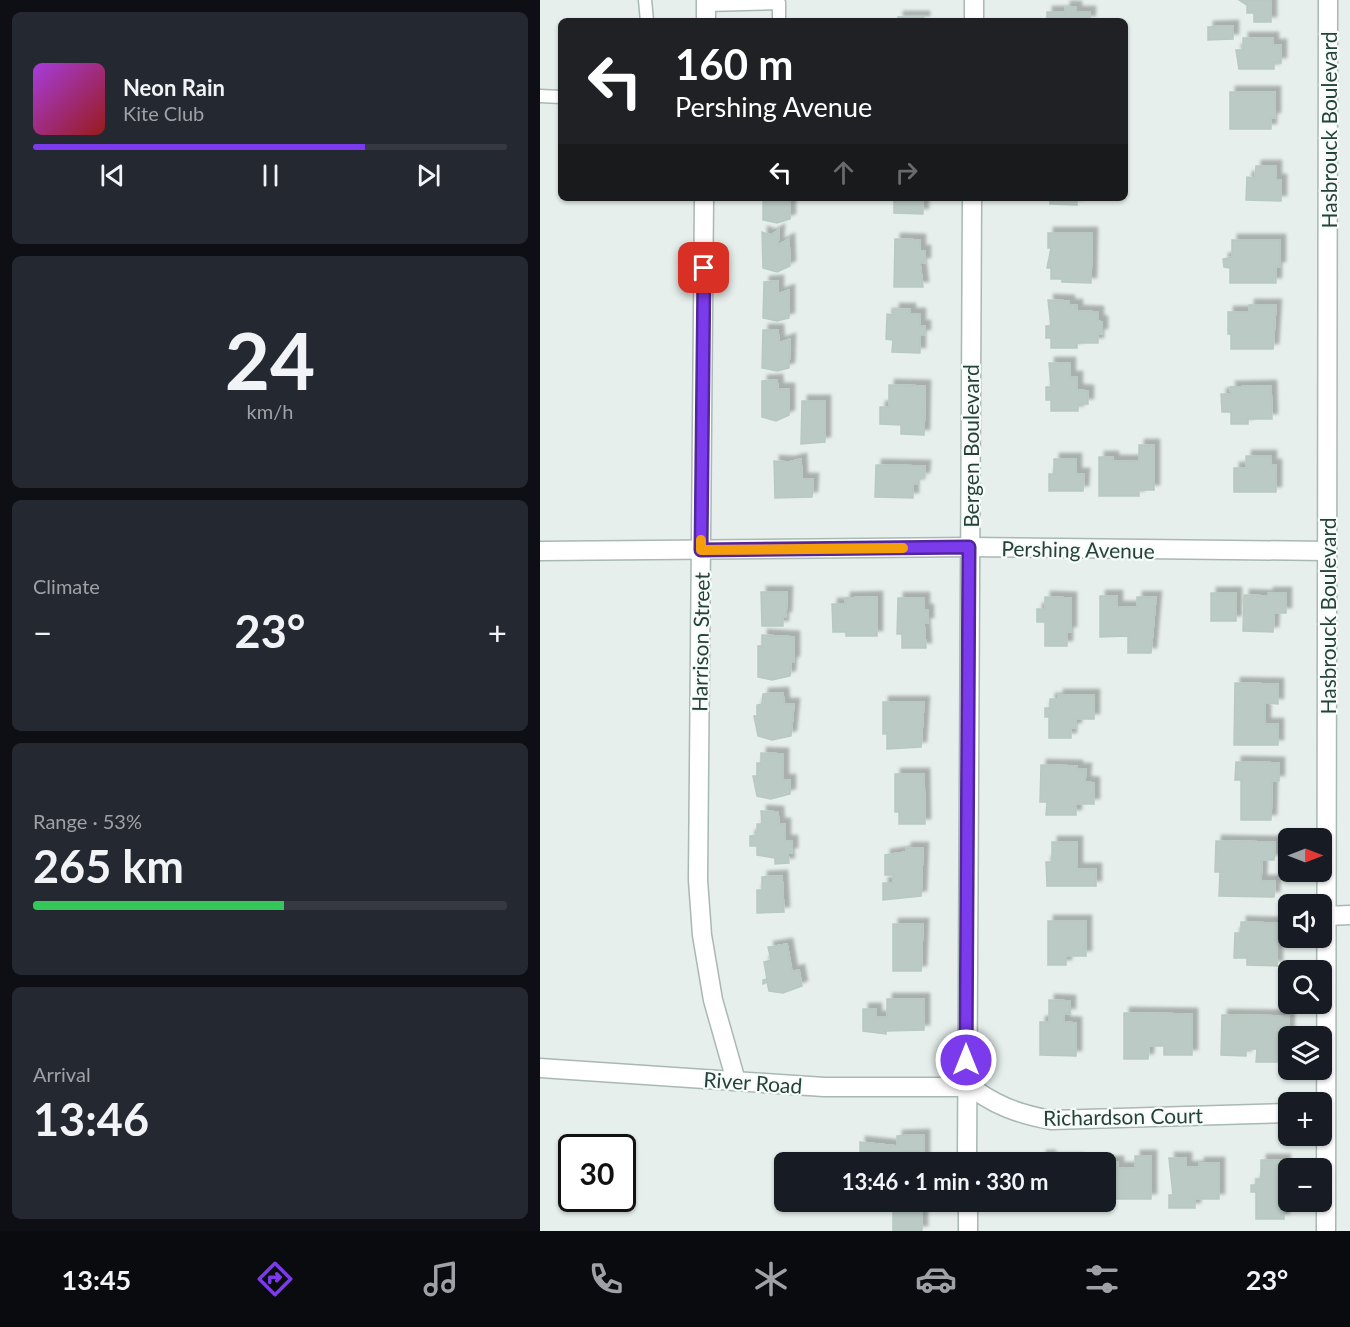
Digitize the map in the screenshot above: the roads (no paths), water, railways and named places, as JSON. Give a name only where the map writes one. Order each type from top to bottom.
[{"type":"street","points":[[974,0],[974,18]]},
{"type":"street","name":"Hasbrouck Boulevard","points":[[1326,894],[1328,0]]},
{"type":"street","name":"Harrison Street","points":[[704,201],[699,902],[712,1000],[736,1081]]},
{"type":"street","name":"Bergen Boulevard","points":[[967,1152],[972,201]]},
{"type":"street","name":"Pershing Avenue","points":[[540,551],[969,547],[1327,551]]},
{"type":"street","points":[[1332,916],[1350,915]]},
{"type":"street","name":"Hasbrouck Boulevard","points":[[1324,1092],[1326,948]]},
{"type":"street","name":"River Road","points":[[540,1068],[824,1087],[957,1087],[966,1083]]},
{"type":"street","name":"Richardson Court","points":[[966,1083],[1003,1108],[1025,1116],[1051,1120],[1278,1113]]},
{"type":"street","name":"Hasbrouck Boulevard","points":[[1325,1146],[1326,1231]]},
{"type":"street","points":[[968,1212],[968,1231]]},
{"type":"lane","points":[[645,0],[647,18]]},
{"type":"lane","points":[[706,9],[779,3],[779,18]]},
{"type":"lane","points":[[540,96],[558,97]]}]
